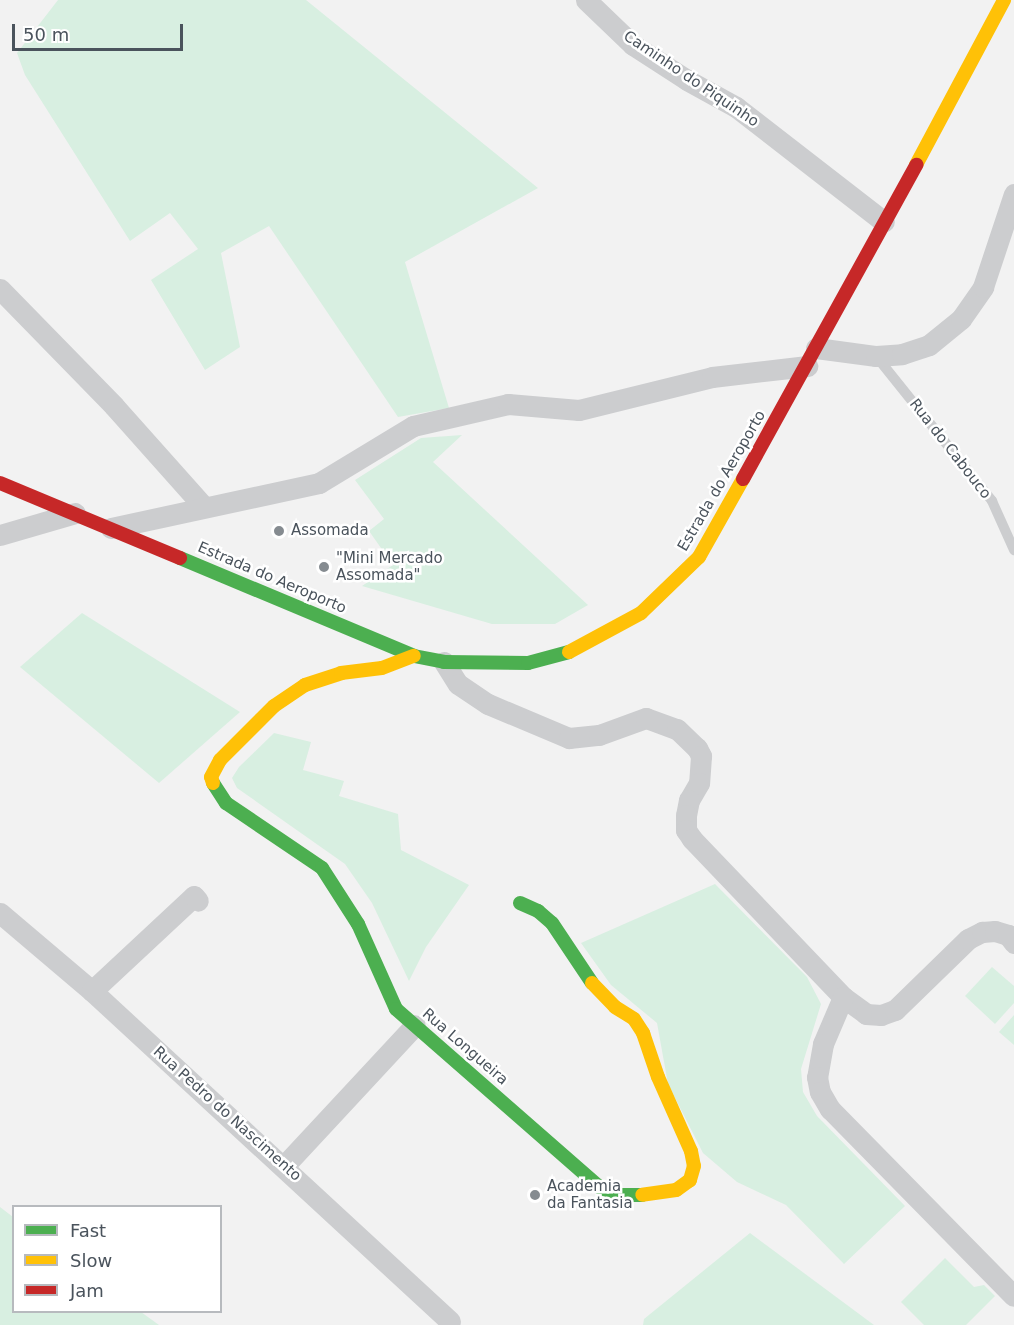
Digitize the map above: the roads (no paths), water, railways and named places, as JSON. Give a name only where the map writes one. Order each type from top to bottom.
[{"type":"main road","name":"Estrada do Aeroporto","points":[[0,483],[414,656],[444,662],[528,663],[573,651],[641,613],[699,557],[812,357],[991,14],[1004,0]]},
{"type":"main road","name":"Rua Longueira","points":[[414,656],[382,668],[341,673],[305,686],[274,706],[220,760],[211,777],[216,790],[226,803],[322,868],[358,924],[396,1009],[599,1187],[619,1195],[640,1196],[676,1190],[690,1180],[694,1166],[691,1151],[657,1077],[643,1033],[634,1019],[615,1007],[597,991],[552,923],[538,911],[520,903]]},
{"type":"street","name":"Caminho do Piquinho","points":[[586,0],[633,45],[687,80],[736,107],[884,222]]},
{"type":"street","points":[[111,528],[203,506],[320,483],[413,426],[508,404],[579,410],[712,377],[812,357],[902,354],[929,345],[961,319],[983,287],[1014,194]]},
{"type":"street","points":[[0,289],[114,406],[203,506]]},
{"type":"street","points":[[0,535],[75,513]]},
{"type":"street","points":[[444,662],[459,684],[488,704],[569,738],[599,735],[646,718],[677,729],[697,748],[701,756],[699,783],[689,800],[686,830],[700,848],[843,997],[867,1014],[881,1015],[895,1010],[968,939],[982,932],[995,931],[1008,935],[1014,944]]},
{"type":"street","points":[[92,991],[194,896],[198,901]]},
{"type":"street","name":"Rua Pedro do Nascimento","points":[[0,913],[92,991],[450,1321]]},
{"type":"street","points":[[843,997],[822,1044],[817,1077],[820,1092],[830,1108],[1014,1296]]},
{"type":"street","points":[[284,1166],[414,1025]]},
{"type":"lane","name":"Rua do Cabouco","points":[[876,356],[992,501],[1014,550]]},
{"type":"place","name":"Assomada","points":[[279,531]]},
{"type":"place","name":"\"Mini Mercado Assomada\"","points":[[324,567]]},
{"type":"place","name":"Academia da Fantasia","points":[[535,1195]]}]
